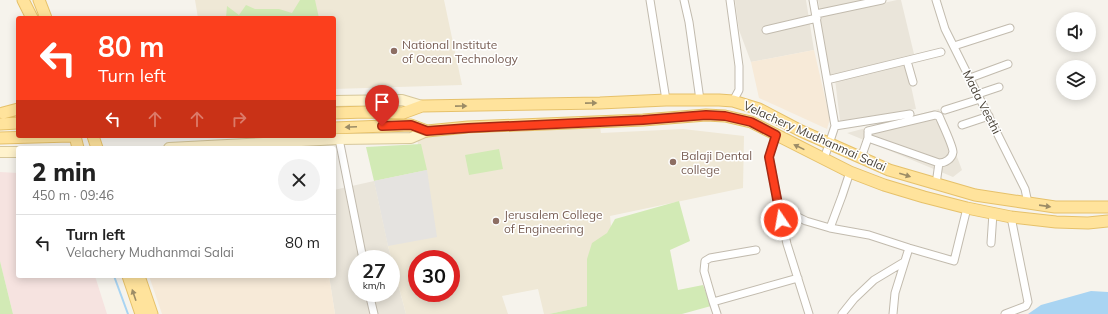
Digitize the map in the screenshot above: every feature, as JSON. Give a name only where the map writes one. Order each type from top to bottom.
[{"type":"main road","points":[[23,0],[26,16]]},
{"type":"main road","points":[[23,0],[31,16]]},
{"type":"main road","points":[[39,0],[45,16]]},
{"type":"main road","points":[[654,100],[655,119]]},
{"type":"main road","name":"Velachery Mudhanmai Salai","points":[[336,113],[403,112],[422,106],[600,103],[654,100],[733,101],[759,109],[801,131],[889,170],[936,184],[975,195],[1054,207],[1108,207]]},
{"type":"main road","points":[[1,117],[16,110]]},
{"type":"main road","name":"Velachery Mudhanmai Salai","points":[[427,131],[706,115],[725,116],[751,122],[850,172],[884,185],[967,208],[1011,217],[1056,222],[1108,221]]},
{"type":"main road","points":[[1,117],[16,122]]},
{"type":"main road","points":[[336,128],[411,125],[427,131]]},
{"type":"main road","points":[[0,138],[16,138]]},
{"type":"main road","points":[[129,278],[141,314]]},
{"type":"main road","points":[[140,278],[152,314]]},
{"type":"street","points":[[650,0],[666,100]]},
{"type":"street","points":[[684,0],[689,22],[700,100]]},
{"type":"street","points":[[730,0],[739,66],[739,90],[733,101]]},
{"type":"street","points":[[813,0],[835,126],[824,159]]},
{"type":"street","points":[[766,30],[882,0]]},
{"type":"street","name":"Mada Veethi","points":[[936,0],[945,29],[1025,189],[1028,203]]},
{"type":"street","points":[[954,46],[1010,28]]},
{"type":"street","points":[[827,80],[941,52]]},
{"type":"street","points":[[907,60],[913,82]]},
{"type":"street","points":[[970,78],[1008,64]]},
{"type":"street","points":[[945,110],[999,87]]},
{"type":"street","points":[[336,101],[402,100],[422,106]]},
{"type":"street","points":[[1,117],[16,113]]},
{"type":"street","points":[[835,126],[910,114]]},
{"type":"street","points":[[938,115],[953,150],[951,157],[945,162],[939,163],[868,134],[938,115]]},
{"type":"street","points":[[962,126],[989,116]]},
{"type":"street","points":[[861,158],[868,134],[866,121]]},
{"type":"street","points":[[207,146],[339,139],[411,138],[427,131]]},
{"type":"street","points":[[776,135],[769,157],[787,244],[809,314]]},
{"type":"street","points":[[339,139],[361,250]]},
{"type":"street","points":[[0,152],[16,152]]},
{"type":"street","points":[[936,184],[939,163]]},
{"type":"street","points":[[830,228],[850,172]]},
{"type":"street","points":[[779,208],[806,221],[830,228],[869,235],[954,261],[967,208]]},
{"type":"street","points":[[991,243],[993,213]]},
{"type":"street","points":[[1005,314],[1026,306],[1028,302],[1011,217]]},
{"type":"street","points":[[893,314],[895,293],[909,248]]},
{"type":"street","points":[[717,314],[704,271],[705,261],[710,258],[756,250]]},
{"type":"street","points":[[842,314],[854,299],[874,280],[904,262]]},
{"type":"street","points":[[713,302],[798,278]]},
{"type":"street","points":[[371,302],[374,314]]},
{"type":"shaded area","name":"National Institute of Ocean Technology","points":[[195,0],[444,0],[462,85],[336,89],[336,16],[198,16]]},
{"type":"shaded area","points":[[735,0],[806,0],[814,50],[751,62],[739,30]]},
{"type":"shaded area","points":[[818,0],[871,0],[820,10]]},
{"type":"shaded area","points":[[901,0],[914,54],[830,76],[819,17]]},
{"type":"shaded area","points":[[814,50],[830,119],[827,129],[759,98],[751,62]]},
{"type":"shaded area","points":[[906,63],[916,109],[840,121],[835,79]]},
{"type":"shaded area","points":[[939,109],[962,170],[953,177],[847,133]]},
{"type":"shaded area","name":"Jerusalem College of Engineering","points":[[600,127],[601,133],[683,129],[744,136],[743,188],[610,216],[611,226],[589,304],[587,306],[549,314],[544,314],[538,289],[502,296],[508,314],[406,314],[400,291],[400,250],[389,250],[374,181],[421,171],[417,137]]},
{"type":"shaded area","points":[[427,170],[437,237],[388,246],[374,181]]},
{"type":"shaded area","points":[[0,172],[16,173],[16,278],[96,278],[107,314],[13,314],[0,261]]},
{"type":"shaded area","points":[[374,181],[389,250],[348,250],[348,302],[400,302],[400,291],[406,314],[335,314],[329,278],[336,278],[336,190]]},
{"type":"shaded area","points":[[150,278],[329,278],[335,314],[162,314]]},
{"type":"green space","points":[[300,0],[315,0],[319,16],[226,16],[227,6],[239,15],[246,5],[255,9],[279,9],[292,13]]},
{"type":"green space","points":[[421,144],[427,170],[374,181],[366,147]]},
{"type":"green space","points":[[499,149],[503,169],[469,175],[465,155]]},
{"type":"green space","points":[[679,201],[690,241],[670,250],[678,290],[703,285],[711,306],[682,314],[549,314],[587,306],[587,259],[592,243],[607,233],[615,219]]},
{"type":"green space","points":[[0,261],[13,314],[0,314]]},
{"type":"water","points":[[1091,291],[1108,292],[1108,314],[1028,314],[1041,305]]},
{"type":"waterway","points":[[115,278],[128,314]]},
{"type":"place","name":"National Institute of Ocean Technology","points":[[394,51]]},
{"type":"place","name":"Balaji Dental college","points":[[673,162]]},
{"type":"place","name":"Jerusalem College of Engineering","points":[[496,221]]},
{"type":"route","points":[[382,126],[411,125],[427,131],[643,120],[706,115],[725,116],[751,122],[776,135],[769,157],[781,220]]}]
